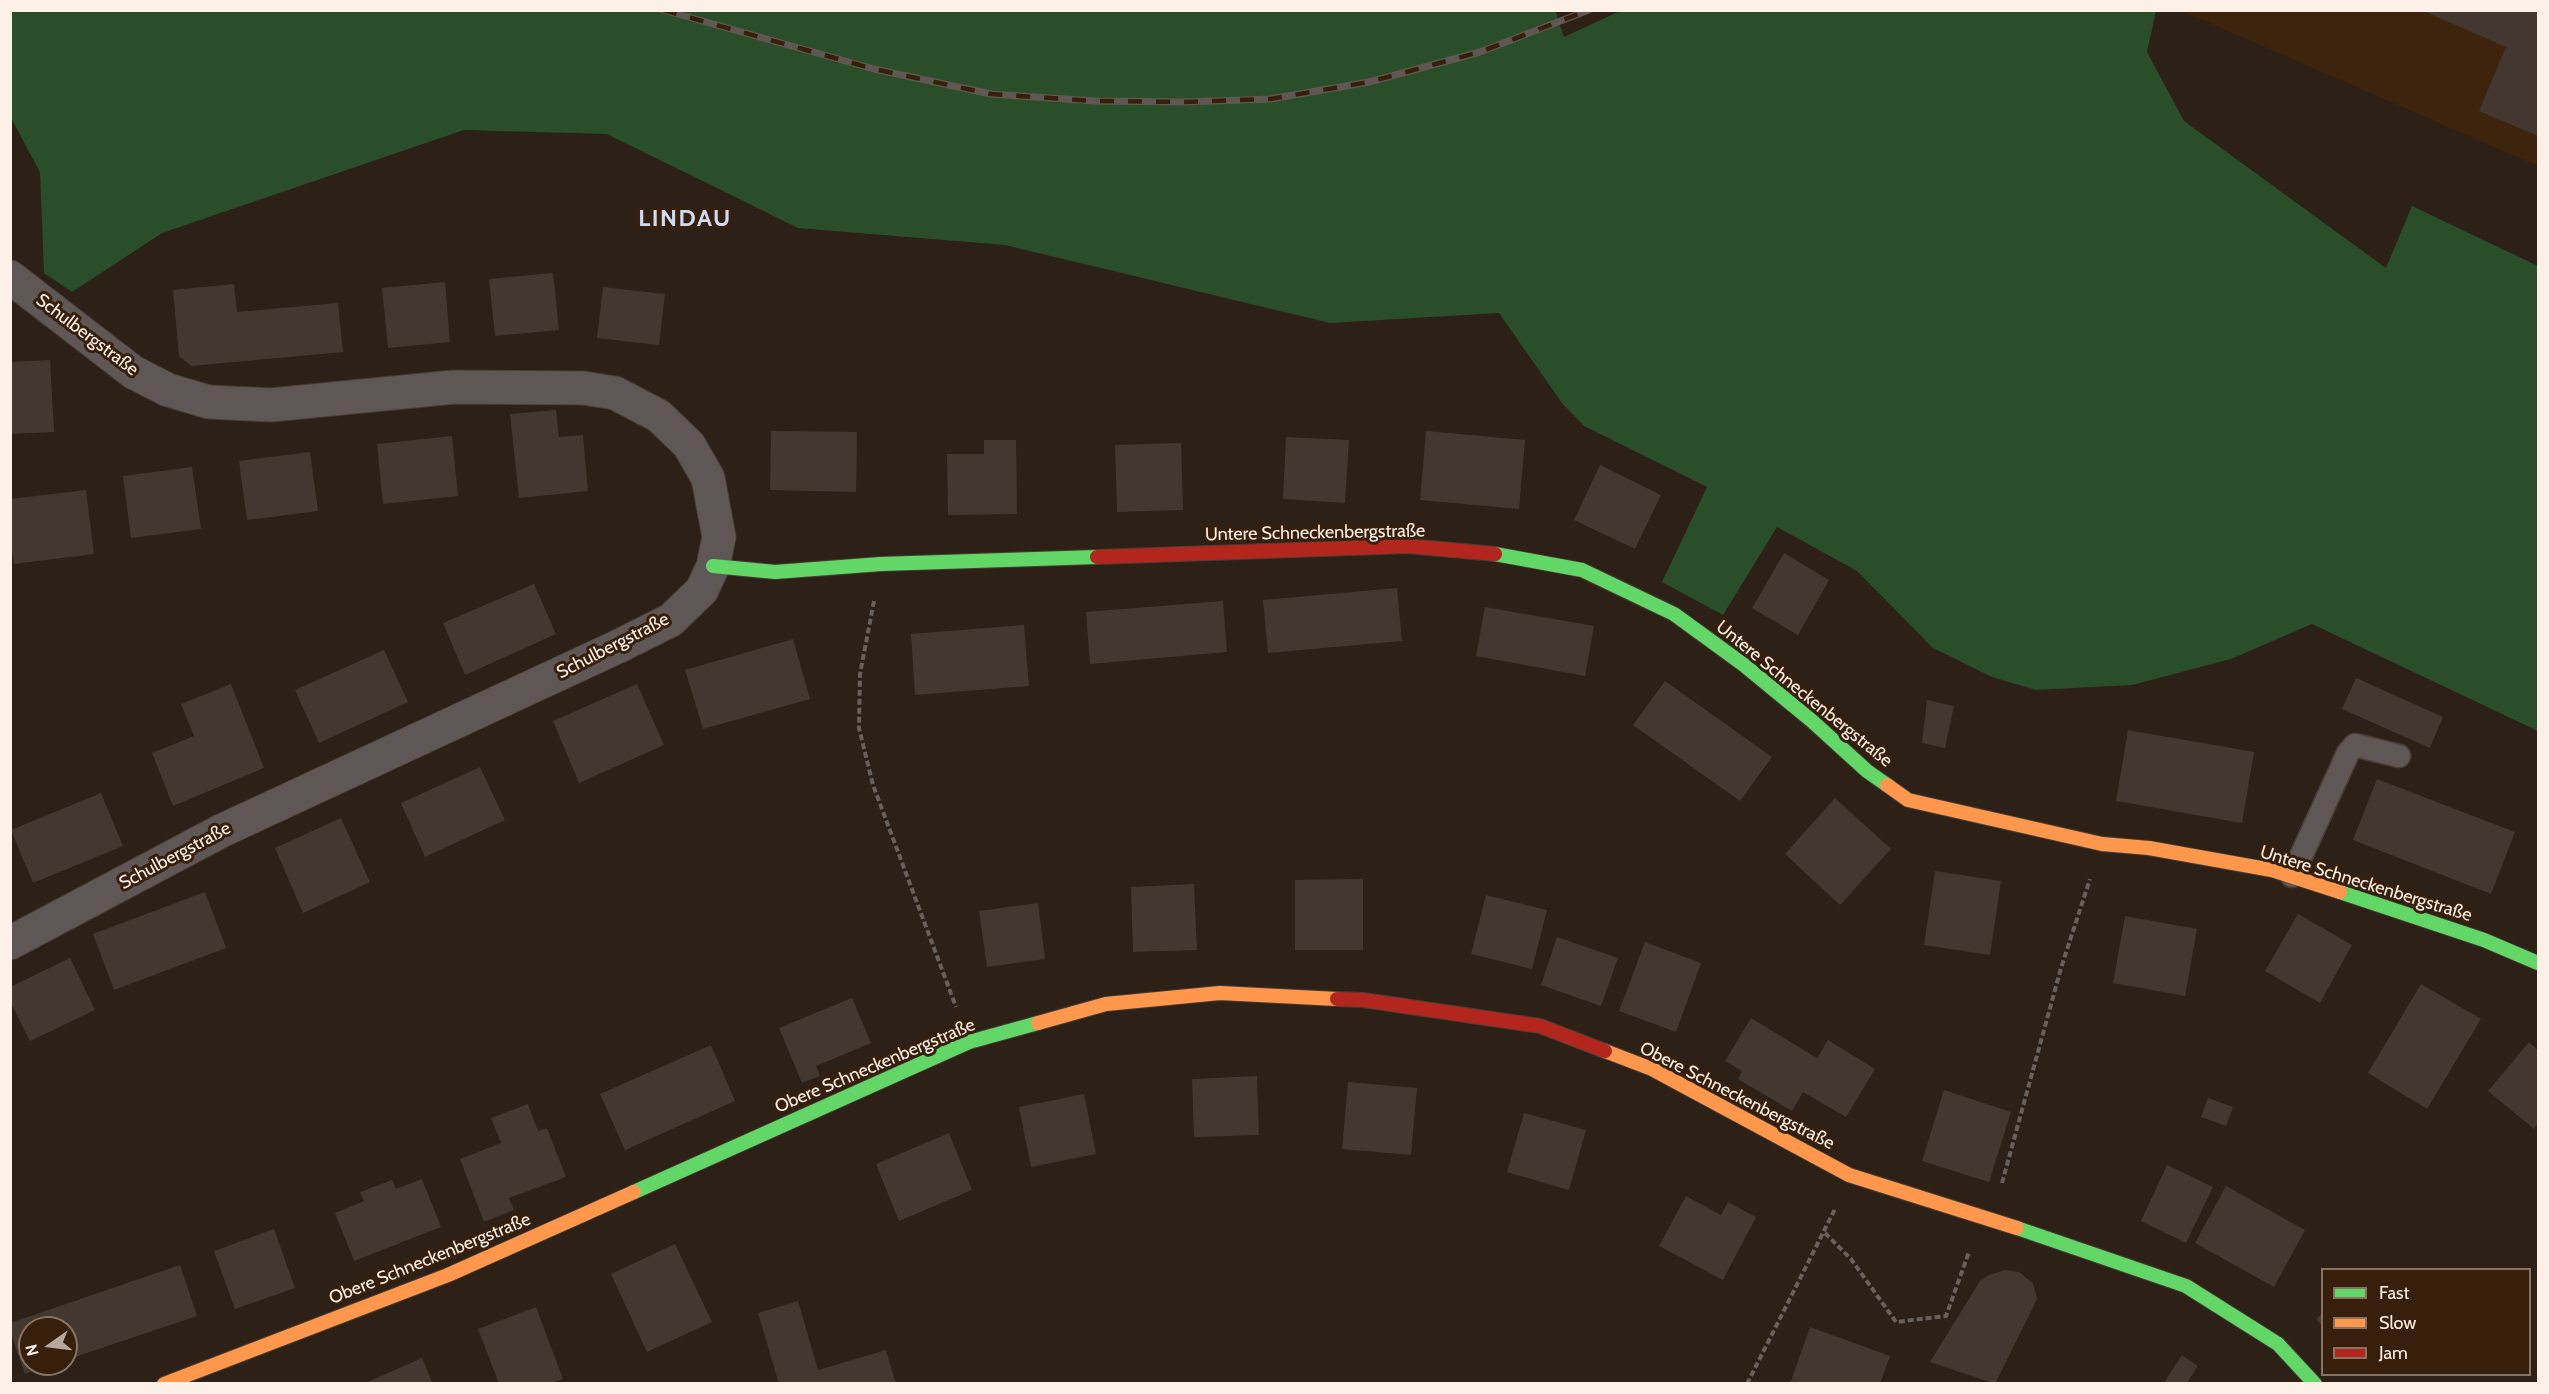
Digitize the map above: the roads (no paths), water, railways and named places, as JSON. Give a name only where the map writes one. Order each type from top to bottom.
[{"type":"street","name":"Schulbergstraße","points":[[10,277],[133,372],[168,390],[209,402],[271,405],[454,387],[583,388],[615,393],[659,416],[689,445],[708,478],[719,537],[714,566],[702,590],[671,620],[221,831],[10,943]]},
{"type":"street","name":"Untere Schneckenbergstraße","points":[[714,566],[775,572],[881,564],[1408,546],[1505,555],[1582,570],[1674,614],[1744,665],[1812,721],[1866,771],[1908,800],[1978,818],[2102,844],[2149,848],[2272,870],[2484,940],[2538,963]]},
{"type":"street","name":"Obere Schneckenbergstraße","points":[[164,1383],[448,1275],[969,1042],[1106,1004],[1220,993],[1363,1000],[1540,1026],[1652,1069],[1849,1175],[1982,1216],[2186,1286],[2278,1344],[2315,1383]]},
{"type":"lane","points":[[2292,876],[2348,753],[2355,745],[2399,756]]},
{"type":"railway","points":[[663,10],[874,69],[991,94],[1095,101],[1184,102],[1270,99],[1369,82],[1480,52],[1589,10]]},
{"type":"district","name":"LINDAU","points":[[685,219]]}]
